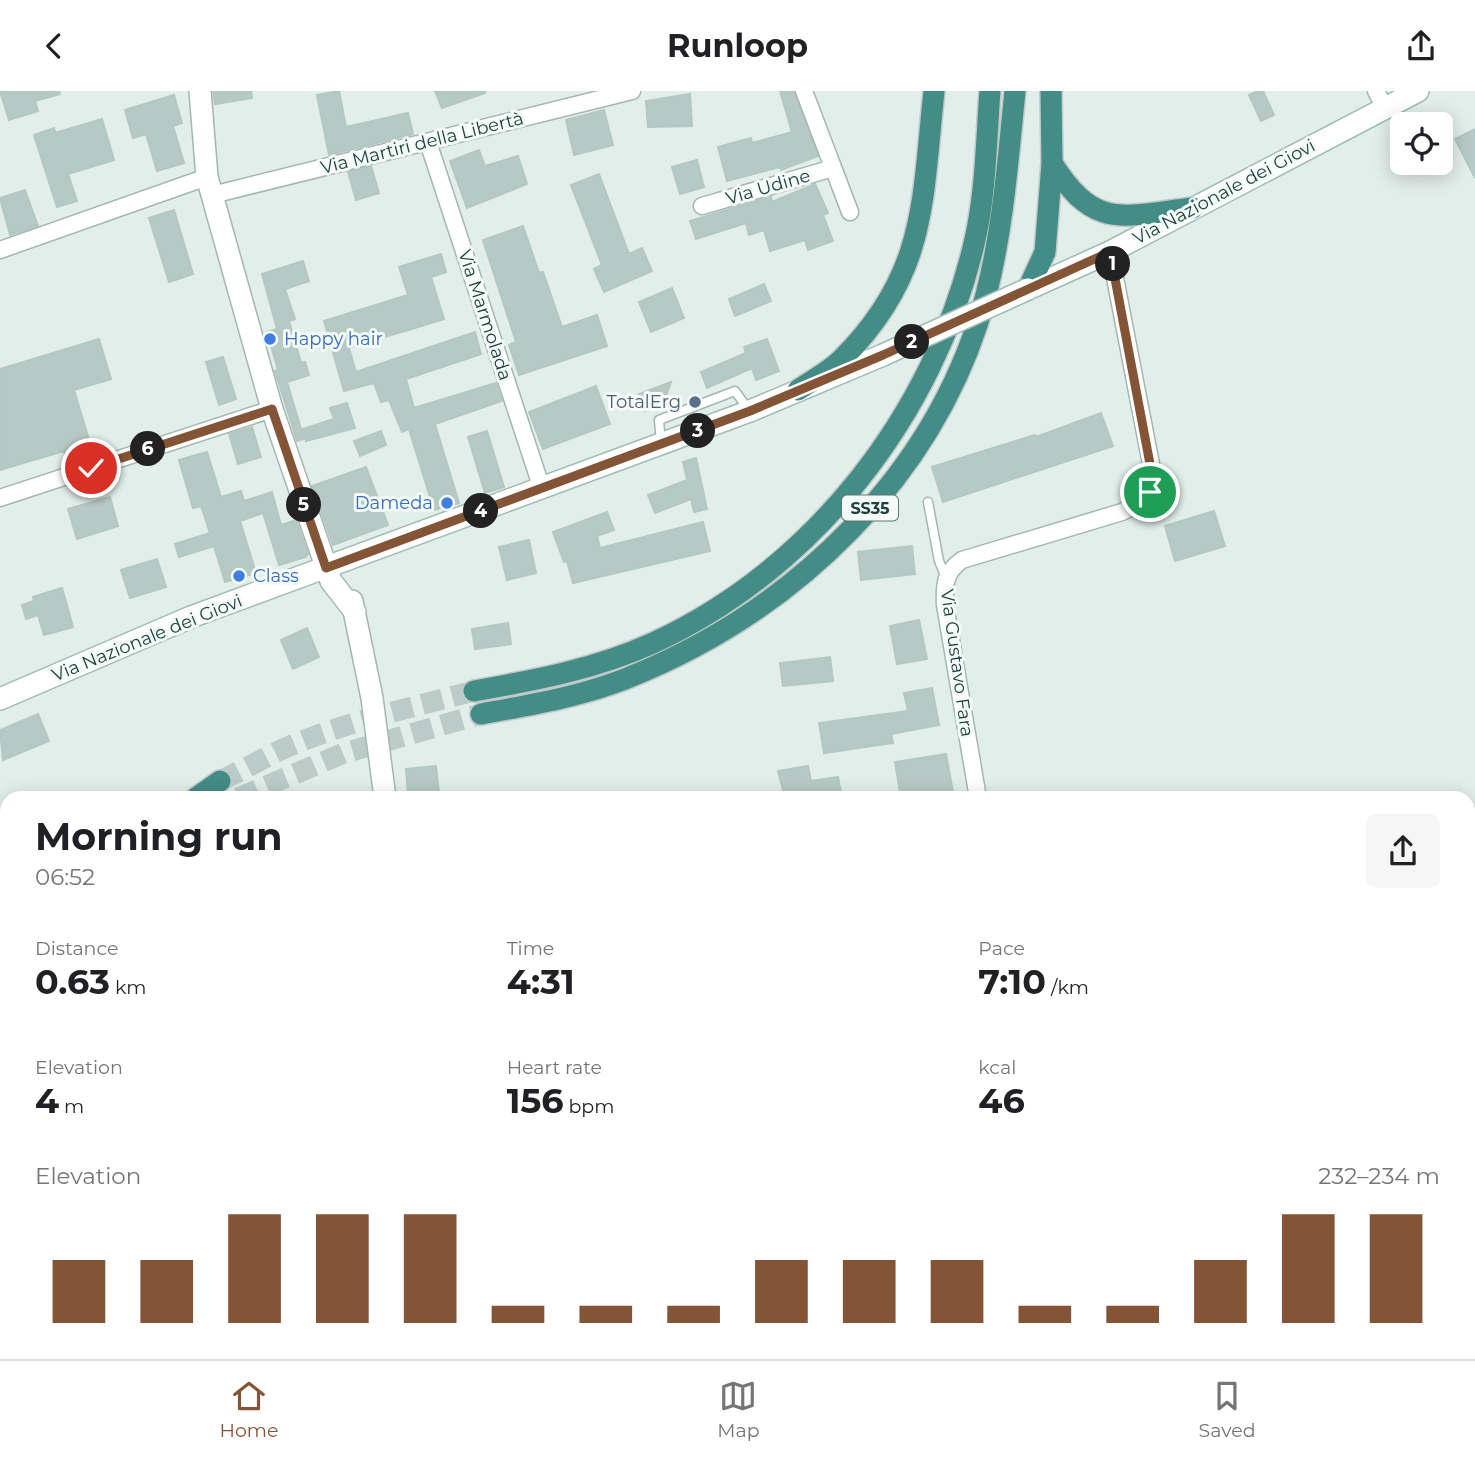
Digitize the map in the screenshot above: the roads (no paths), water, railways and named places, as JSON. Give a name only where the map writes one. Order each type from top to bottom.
[{"type":"highway","points":[[799,390],[840,361],[887,305],[902,279],[919,222],[934,91]]},
{"type":"highway","name":"SS35","points":[[474,691],[563,675],[653,643],[709,612],[758,578],[805,539],[853,488],[919,389],[942,343],[964,280],[983,198],[990,91]]},
{"type":"highway","name":"SS35","points":[[481,714],[578,695],[613,683],[720,633],[770,602],[814,565],[888,487],[939,413],[985,298],[1004,203],[1015,91]]},
{"type":"highway","points":[[1028,289],[1045,252],[1052,163],[1051,91]]},
{"type":"highway","points":[[1052,163],[1070,192],[1091,208],[1120,216],[1193,208]]},
{"type":"highway","points":[[205,791],[220,781]]},
{"type":"main road","points":[[200,91],[209,186],[272,409],[326,568],[337,593],[355,612],[372,698],[384,791]]},
{"type":"main road","name":"Via Nazionale dei Giovi","points":[[0,699],[191,617],[750,411],[883,355],[1110,252],[1193,208],[1380,100],[1418,91]]},
{"type":"street","name":"Via Martiri della Libertà","points":[[0,250],[209,186],[428,142],[593,96],[632,91]]},
{"type":"street","points":[[804,91],[850,212]]},
{"type":"street","name":"Via Marmolada","points":[[428,142],[542,489]]},
{"type":"street","name":"Via Udine","points":[[702,206],[833,168]]},
{"type":"street","name":"Via Gustavo Fara","points":[[977,791],[945,605],[946,578],[951,568],[962,560],[1122,512],[1139,504],[1150,492],[1150,464],[1110,252]]},
{"type":"street","points":[[0,498],[272,409]]},
{"type":"lane","points":[[928,502],[939,561],[946,578]]},
{"type":"tunnel","points":[[220,781],[306,739],[377,716],[474,691]]},
{"type":"tunnel","points":[[254,791],[344,753],[481,714]]},
{"type":"place","name":"Happy hair","points":[[270,339]]},
{"type":"place","name":"TotalErg","points":[[695,402]]},
{"type":"place","name":"Dameda","points":[[447,503]]},
{"type":"place","name":"Class","points":[[239,576]]}]
